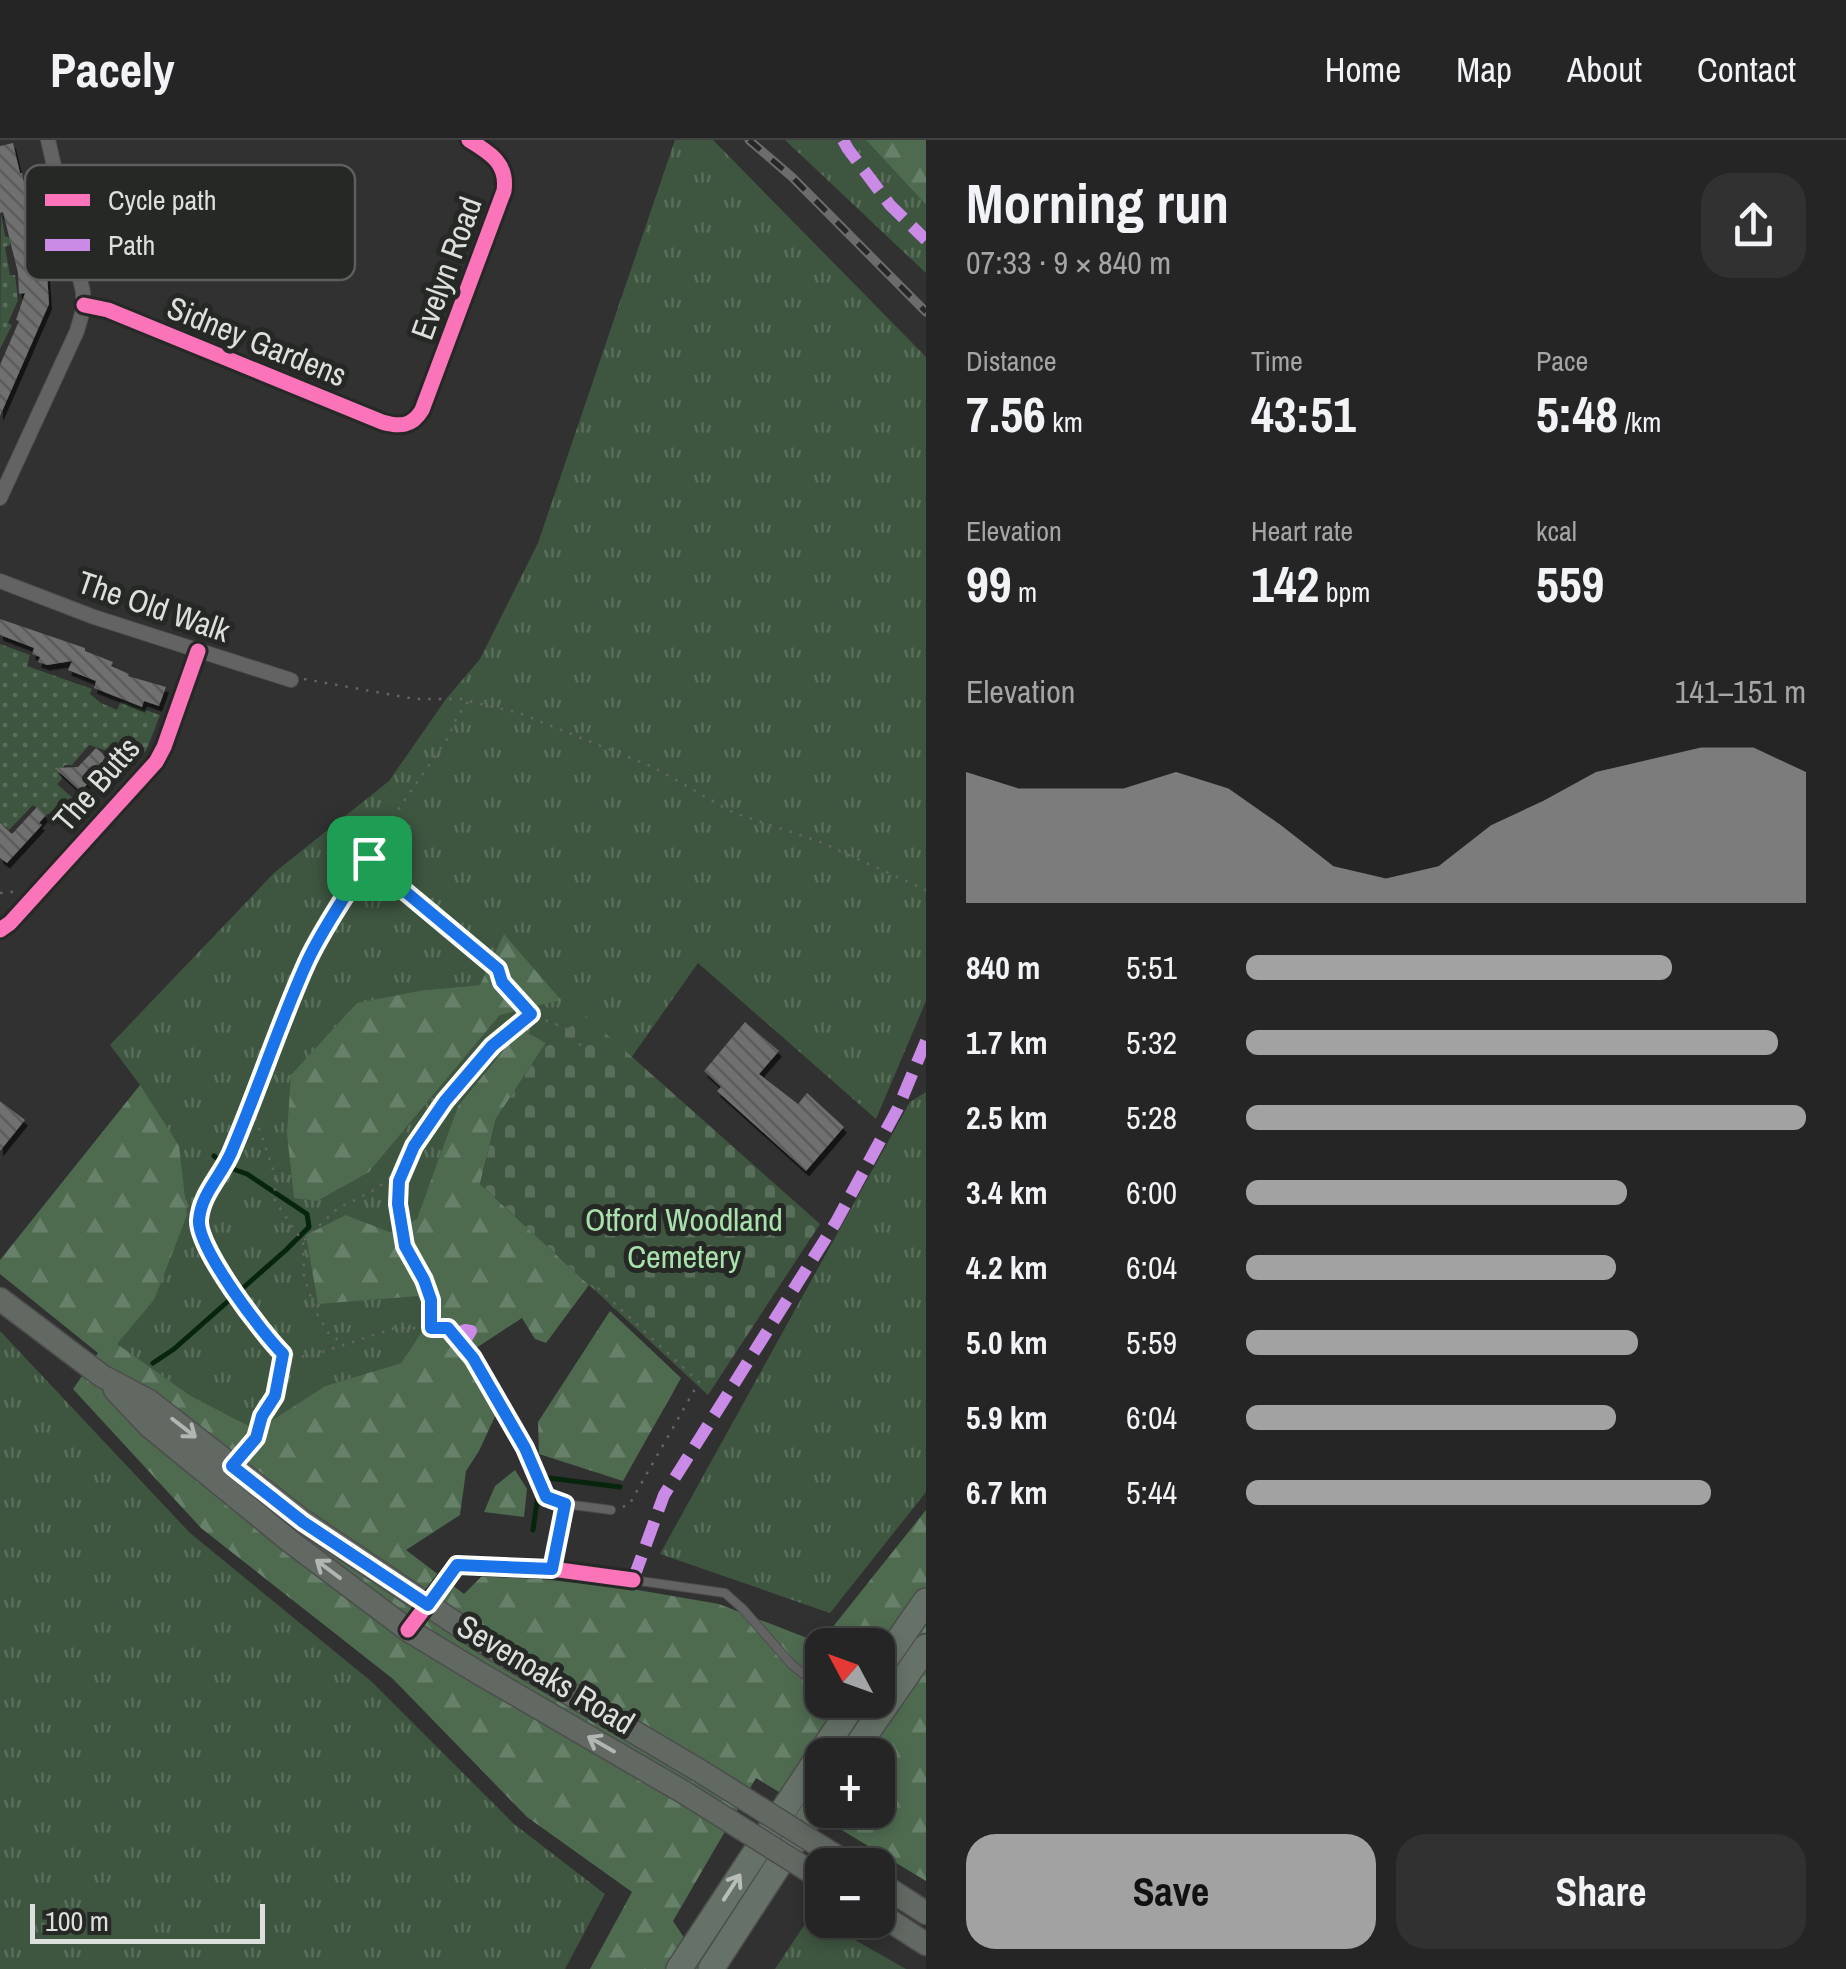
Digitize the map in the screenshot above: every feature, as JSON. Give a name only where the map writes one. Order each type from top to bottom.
[{"type":"highway","points":[[895,1646],[926,1602]]},
{"type":"highway","points":[[864,1738],[924,1654]]},
{"type":"highway","points":[[679,1969],[839,1718]]},
{"type":"highway","points":[[711,1969],[805,1824]]},
{"type":"main road","name":"Sevenoaks Road","points":[[0,1299],[102,1376],[149,1401],[303,1522],[494,1650],[823,1848]]},
{"type":"main road","name":"Sevenoaks Road","points":[[102,1376],[149,1426],[291,1542],[408,1630],[686,1793],[805,1868]]},
{"type":"main road","points":[[895,1893],[926,1912]]},
{"type":"main road","points":[[895,1924],[926,1944]]},
{"type":"street","points":[[48,140],[54,165]]},
{"type":"street","name":"Evelyn Road","points":[[410,423],[420,414],[505,186],[500,163],[469,140]]},
{"type":"street","points":[[0,498],[73,340],[84,305],[80,280]]},
{"type":"street","name":"Sidney Gardens","points":[[84,305],[108,310],[382,422],[398,426],[410,423]]},
{"type":"street","name":"The Old Walk","points":[[0,581],[94,617],[291,680]]},
{"type":"street","name":"The Butts","points":[[0,930],[156,762],[198,651]]},
{"type":"street","points":[[408,1630],[457,1565],[552,1569],[633,1580]]},
{"type":"lane","points":[[552,1569],[565,1504],[611,1510]]},
{"type":"lane","points":[[633,1580],[726,1593],[805,1676]]},
{"type":"path","points":[[291,680],[306,679],[415,699],[455,699],[519,713],[640,762],[728,810],[818,841],[926,890]]},
{"type":"path","points":[[468,702],[384,830],[308,959],[227,1164],[205,1194],[198,1224],[206,1246],[232,1288],[283,1354],[307,1357],[395,1328],[448,1328],[473,1358],[525,1448],[546,1497],[565,1504]]},
{"type":"path","points":[[369,858],[498,969],[502,982],[531,1014],[568,1029],[583,1048]]},
{"type":"path","points":[[0,893],[21,891]]},
{"type":"path","points":[[431,1328],[431,1300],[405,1246],[398,1204],[399,1181],[414,1146],[445,1101],[492,1046],[531,1014]]},
{"type":"path","points":[[251,1105],[275,1175],[275,1202],[303,1242],[304,1277],[316,1312],[329,1334],[346,1345]]},
{"type":"path","points":[[303,1242],[337,1208],[376,1188],[406,1164]]},
{"type":"path","points":[[598,1288],[700,1382],[629,1504],[611,1510]]},
{"type":"path","points":[[232,1466],[256,1438],[262,1416],[275,1396],[283,1354]]},
{"type":"green space","points":[[675,140],[713,140],[926,357],[926,1001],[876,1119],[698,963],[631,1058],[586,1017],[546,1043],[521,1029],[458,1106],[418,1219],[390,1232],[346,1215],[419,1296],[429,1321],[401,1363],[325,1386],[257,1430],[191,1396],[116,1344],[154,1300],[140,1085],[110,1045],[275,872],[389,781],[446,699],[480,659],[538,543]],"holes":[[[480,985],[500,1015],[369,1172],[425,990]]]},
{"type":"green space","points":[[785,140],[866,140],[926,205],[926,273]]},
{"type":"green space","points":[[866,140],[926,140],[926,205]]},
{"type":"green space","points":[[1,214],[5,236],[10,238],[10,245],[5,247],[10,275],[15,275],[18,300],[0,349]]},
{"type":"green space","points":[[0,644],[30,655],[27,666],[92,689],[90,694],[101,703],[117,710],[121,701],[160,715],[138,761],[89,745],[72,765],[65,765],[60,771],[62,779],[57,784],[76,801],[46,815],[33,805],[9,830],[3,825],[0,828]]},
{"type":"green space","points":[[504,934],[561,1000],[500,1015],[369,1172],[317,1201],[294,1198],[287,1134],[291,1075],[357,1003],[425,990],[480,985]]},
{"type":"green space","name":"Otford Woodland Cemetery","points":[[586,1016],[820,1224],[708,1395],[480,1184],[496,1119],[546,1043]]},
{"type":"green space","points":[[521,1029],[546,1043],[496,1119],[480,1184],[589,1285],[546,1343],[535,1339],[522,1318],[467,1354],[498,1410],[466,1471],[460,1515],[406,1550],[464,1594],[485,1573],[626,1588],[719,1604],[805,1637],[805,1718],[895,1718],[895,1628],[832,1628],[926,1510],[926,1881],[895,1862],[895,1848],[872,1848],[839,1828],[895,1828],[895,1738],[805,1738],[805,1808],[756,1778],[673,1921],[705,1969],[590,1969],[632,1892],[527,1817],[393,1679],[201,1528],[73,1389],[98,1353],[0,1274],[0,1260],[140,1085],[179,1146],[187,1215],[154,1300],[117,1344],[191,1396],[257,1430],[325,1386],[401,1363],[429,1321],[418,1296],[318,1304],[306,1235],[346,1215],[390,1232],[417,1219],[458,1106]]},
{"type":"green space","points":[[926,1092],[926,1492],[830,1613],[660,1554],[910,1102]]},
{"type":"green space","points":[[610,1311],[681,1378],[623,1481],[539,1454],[538,1422]]},
{"type":"green space","points":[[0,1331],[190,1533],[372,1682],[514,1824],[605,1894],[565,1969],[0,1969]]},
{"type":"green space","points":[[515,1470],[527,1489],[524,1517],[484,1512],[495,1486]]},
{"type":"green space","points":[[805,1924],[805,1938],[851,1938],[906,1969],[775,1969]]},
{"type":"building","points":[[13,143],[25,187],[25,280],[47,280],[49,304],[0,416],[0,365],[19,321],[16,320],[25,293],[19,294],[18,273],[3,212],[0,213],[0,146]]},
{"type":"building","points":[[0,619],[85,648],[113,662],[111,666],[128,676],[166,687],[159,706],[144,701],[142,707],[94,688],[96,681],[68,670],[72,661],[47,665],[38,662],[40,657],[32,654],[34,648],[0,635]]},
{"type":"building","points":[[96,748],[121,768],[111,781],[101,774],[94,782],[91,779],[81,792],[55,768],[78,767]]},
{"type":"building","points":[[37,807],[46,815],[39,823],[42,825],[7,863],[0,858],[0,823],[12,834]]},
{"type":"building","points":[[745,1022],[779,1051],[759,1074],[798,1104],[807,1093],[844,1127],[806,1171],[717,1091],[721,1087],[704,1071]]},
{"type":"building","points":[[0,1101],[25,1120],[0,1151]]},
{"type":"waterway","points":[[153,1363],[174,1349],[309,1227],[307,1214],[214,1156]]},
{"type":"waterway","points":[[541,1477],[620,1487]]},
{"type":"waterway","points":[[533,1530],[538,1495]]},
{"type":"railway","points":[[749,140],[792,177],[926,312]]},
{"type":"marked path","points":[[843,140],[890,205],[926,240]]},
{"type":"marked path","points":[[633,1580],[664,1495],[836,1222],[898,1108],[926,1041]]},
{"type":"marked path","points":[[455,1334],[471,1331],[462,1346]]},
{"type":"cycle path","points":[[84,305],[108,310],[382,422],[409,423],[422,410],[504,191],[500,166],[469,140]]},
{"type":"cycle path","points":[[0,930],[156,762],[198,651]]},
{"type":"cycle path","points":[[408,1630],[457,1565],[552,1569],[633,1580]]},
{"type":"route","points":[[369,858],[498,969],[502,982],[531,1014],[492,1046],[445,1101],[414,1146],[399,1181],[398,1204],[405,1246],[431,1300],[431,1328],[448,1328],[455,1334],[525,1448],[546,1497],[565,1504],[552,1569],[457,1565],[428,1605],[303,1522],[232,1466],[256,1438],[262,1416],[275,1396],[283,1354],[232,1288],[206,1246],[198,1224],[205,1194],[227,1164],[308,959],[369,858]]}]
